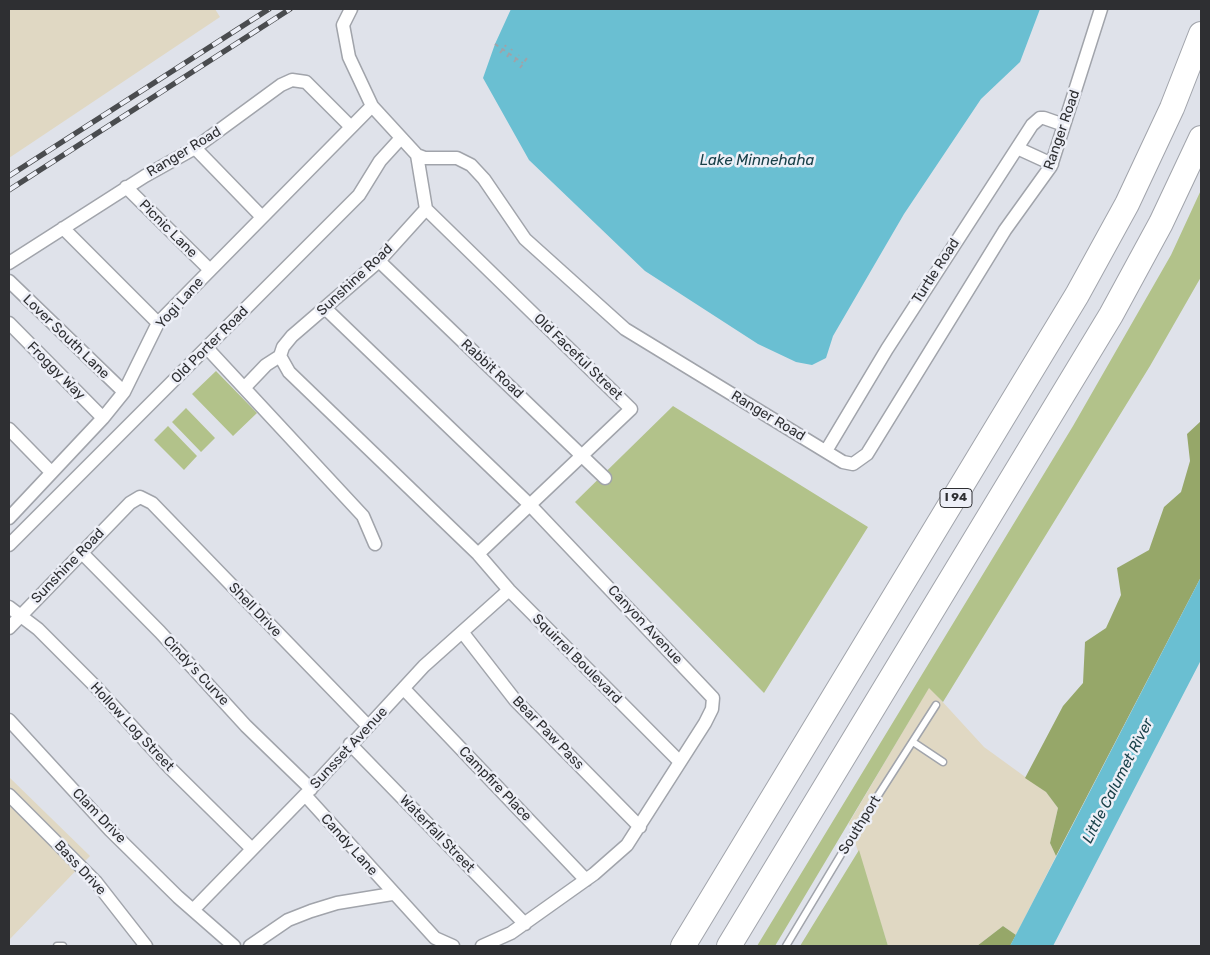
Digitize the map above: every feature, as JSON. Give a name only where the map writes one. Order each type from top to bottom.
[{"type":"highway","name":"I 94","points":[[683,946],[1077,295],[1131,195],[1172,108],[1201,34]]},
{"type":"highway","name":"I 94","points":[[729,946],[1111,315],[1161,223],[1201,138]]},
{"type":"street","points":[[351,9],[342,25],[346,47],[372,106],[417,155],[426,209]]},
{"type":"street","name":"Ranger Road","points":[[417,155],[430,158],[456,158],[471,165],[484,179],[525,239],[610,317],[642,339],[848,464],[858,462],[867,454],[1005,230],[1039,186],[1052,164],[1100,9]]},
{"type":"street","name":"Ranger Road","points":[[9,263],[126,187],[195,148],[292,80],[306,82],[350,126]]},
{"type":"street","name":"Yogi Lane","points":[[9,518],[103,418],[124,392],[158,323],[350,126],[372,106]]},
{"type":"street","name":"Turtle Road","points":[[826,451],[887,349],[1032,124],[1040,118],[1064,125]]},
{"type":"street","name":"Old Porter Road","points":[[9,545],[359,195],[380,161],[401,138]]},
{"type":"street","points":[[195,148],[262,217]]},
{"type":"street","points":[[1017,148],[1052,164]]},
{"type":"street","name":"Picnic Lane","points":[[126,187],[210,270]]},
{"type":"street","name":"Sunshine Road","points":[[245,387],[266,365],[280,356],[283,347],[292,336],[326,309],[378,261],[426,209]]},
{"type":"street","name":"Old Faceful Street","points":[[426,209],[631,409],[582,453],[478,554]]},
{"type":"street","points":[[63,228],[158,323]]},
{"type":"street","name":"Rabbit Road","points":[[378,261],[582,453],[605,478]]},
{"type":"street","name":"Lover South Lane","points":[[9,281],[124,392]]},
{"type":"street","name":"Canyon Avenue","points":[[326,309],[529,504],[639,622],[711,694],[713,703],[710,714],[627,845],[586,880],[524,924],[511,933],[482,946]]},
{"type":"street","name":"Froggy Way","points":[[9,323],[103,418]]},
{"type":"street","points":[[207,348],[363,516],[375,544]]},
{"type":"street","points":[[280,356],[289,372],[478,554]]},
{"type":"street","points":[[9,429],[51,472]]},
{"type":"street","name":"Sunshine Road","points":[[20,616],[130,503],[140,497]]},
{"type":"street","name":"Shell Drive","points":[[140,497],[152,503],[368,726]]},
{"type":"street","name":"Cindy's Curve","points":[[81,552],[160,632],[308,792]]},
{"type":"street","name":"Squirrel Boulevard","points":[[478,554],[509,590],[679,761]]},
{"type":"street","name":"Sunsset Avenue","points":[[193,910],[308,792],[350,744],[424,666],[509,590]]},
{"type":"street","name":"Hollow Log Street","points":[[9,607],[38,629],[96,687],[170,768],[252,849]]},
{"type":"street","points":[[9,628],[20,616]]},
{"type":"street","name":"Bear Paw Pass","points":[[463,633],[515,700],[640,827]]},
{"type":"street","name":"Campfire Place","points":[[404,689],[586,880]]},
{"type":"street","name":"Clam Drive","points":[[9,720],[110,830],[193,910]]},
{"type":"street","name":"Waterfall Street","points":[[350,744],[524,924]]},
{"type":"street","name":"Candy Lane","points":[[308,792],[392,894]]},
{"type":"street","name":"Bass Drive","points":[[9,795],[96,882],[146,946]]},
{"type":"street","points":[[250,946],[288,920],[311,911],[337,903],[392,894],[435,938],[453,946]]},
{"type":"street","points":[[193,910],[234,946]]},
{"type":"lane","name":"Southport","points":[[786,946],[936,706]]},
{"type":"lane","points":[[913,742],[943,762]]},
{"type":"lane","points":[[57,946],[63,946]]},
{"type":"path","points":[[495,44],[523,63]]},
{"type":"path","points":[[500,53],[506,45]]},
{"type":"path","points":[[507,58],[512,49]]},
{"type":"path","points":[[514,62],[519,54]]},
{"type":"path","points":[[520,68],[527,58]]},
{"type":"shaded area","points":[[9,9],[215,9],[220,17],[9,158]]},
{"type":"shaded area","points":[[929,687],[984,747],[1046,792],[1058,808],[1050,843],[1056,856],[1016,935],[1003,926],[977,946],[888,946],[849,823]]},
{"type":"shaded area","points":[[9,777],[90,856],[9,940]]},
{"type":"green space","points":[[1201,190],[1201,277],[1150,366],[943,702],[929,688],[775,946],[757,946],[1073,426],[1171,255]]},
{"type":"green space","points":[[216,371],[257,413],[233,436],[192,394]]},
{"type":"green space","points":[[673,406],[868,527],[764,693],[575,502]]},
{"type":"green space","points":[[186,408],[215,438],[201,452],[172,422]]},
{"type":"green space","points":[[1201,421],[1201,577],[1056,856],[1050,843],[1058,808],[1046,792],[1025,778],[1063,706],[1083,683],[1085,642],[1106,628],[1121,595],[1117,568],[1149,550],[1164,507],[1181,492],[1190,461],[1187,434]]},
{"type":"green space","points":[[168,426],[197,456],[184,470],[154,440]]},
{"type":"green space","points":[[859,850],[888,946],[800,946]]},
{"type":"green space","points":[[1003,926],[1016,935],[1010,946],[977,946]]},
{"type":"water","name":"Lake Minnehaha","points":[[511,9],[1040,9],[1020,62],[981,99],[904,214],[833,336],[826,358],[812,365],[796,362],[758,344],[645,271],[529,160],[483,78],[495,44]]},
{"type":"water","name":"Little Calumet River","points":[[1201,577],[1201,660],[1053,946],[1010,946]]},
{"type":"railway","points":[[9,176],[269,9]]},
{"type":"railway","points":[[9,190],[290,9]]}]
